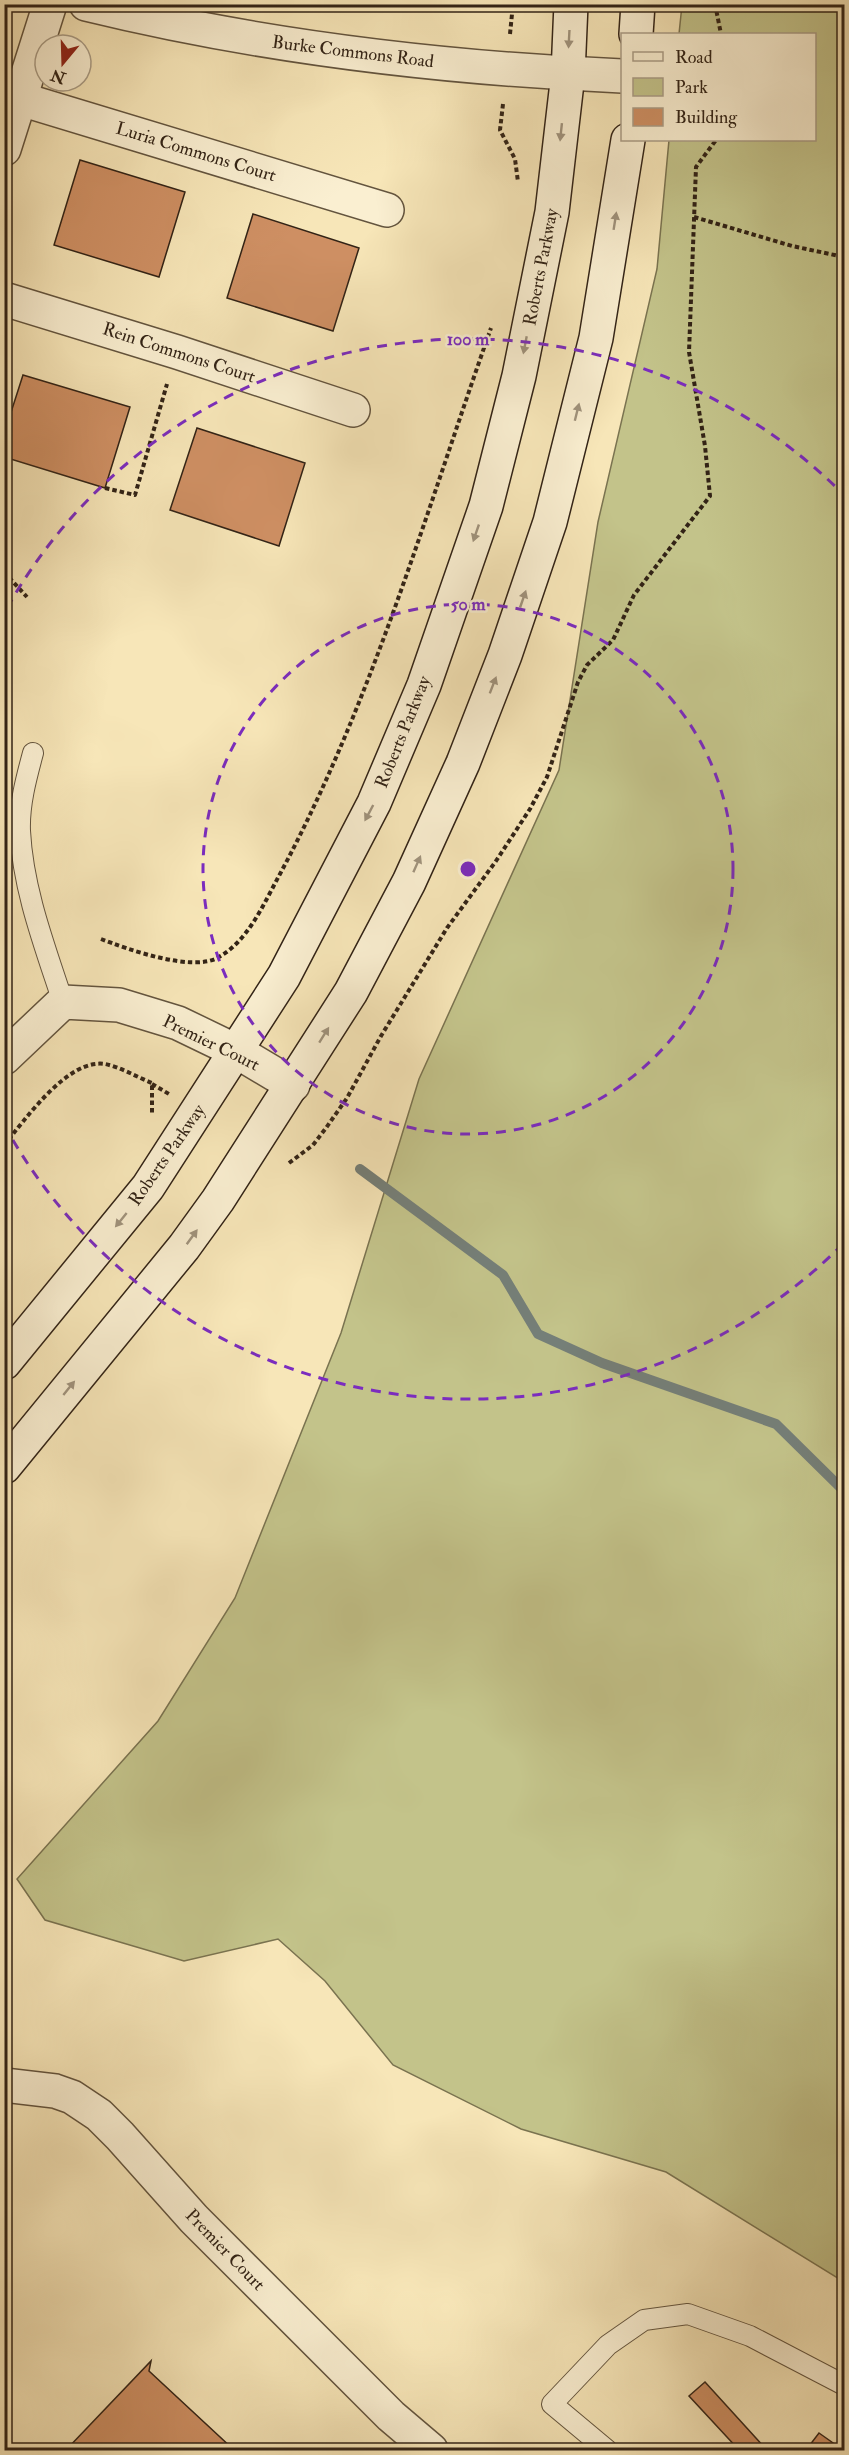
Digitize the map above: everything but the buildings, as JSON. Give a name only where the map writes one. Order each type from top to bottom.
[{"type":"main road","points":[[4,149],[12,96],[50,4]]},
{"type":"main road","name":"Burke Commons Road","points":[[86,4],[171,25],[342,53],[568,74],[621,76]]},
{"type":"main road","name":"Roberts Parkway","points":[[4,1363],[148,1187],[284,976],[374,803],[424,684],[486,506],[519,376],[552,212],[568,74],[571,4]]},
{"type":"main road","points":[[636,33],[638,4]]},
{"type":"main road","name":"Luria Commons Court","points":[[12,96],[387,210]]},
{"type":"main road","points":[[4,1467],[184,1247],[218,1200],[351,992],[409,882],[463,763],[505,654],[549,522],[596,338],[628,141]]},
{"type":"main road","name":"Rein Commons Court","points":[[4,299],[177,352],[352,410]]},
{"type":"main road","points":[[4,1058],[63,1002]]},
{"type":"main road","name":"Premier Court","points":[[63,1002],[119,1005],[178,1023],[236,1051],[293,1085]]},
{"type":"main road","name":"Premier Court","points":[[4,2085],[55,2091],[87,2105],[99,2115],[194,2219],[267,2293],[391,2416],[431,2451]]},
{"type":"lane","points":[[33,753],[12,832],[63,1002]]},
{"type":"lane","points":[[607,2451],[552,2404],[608,2345],[644,2320],[688,2314],[750,2336],[844,2385]]},
{"type":"path","points":[[715,4],[721,33]]},
{"type":"path","points":[[500,130],[515,159],[517,192]]},
{"type":"path","points":[[289,1163],[313,1145],[342,1105],[422,968],[530,809],[547,777],[578,682],[587,665],[613,640],[634,595],[710,495],[705,446],[689,352],[696,167],[715,141]]},
{"type":"path","points":[[694,218],[792,246],[842,257]]},
{"type":"path","points":[[101,939],[123,948],[166,959],[205,963],[219,958],[248,931],[308,821],[348,729],[388,626],[492,325]]},
{"type":"path","points":[[105,488],[135,495],[177,352]]},
{"type":"path","points":[[4,572],[27,597]]},
{"type":"path","points":[[4,1145],[52,1089],[92,1064],[106,1064],[152,1083],[150,1121]]},
{"type":"green space","points":[[682,5],[844,5],[844,2282],[666,2172],[521,2129],[393,2065],[325,1981],[278,1939],[184,1961],[45,1920],[17,1879],[158,1721],[235,1598],[341,1333],[419,1079],[559,770],[598,522],[657,269],[669,141],[816,141],[816,33],[679,33]]},
{"type":"waterway","points":[[360,1169],[503,1275],[538,1334],[602,1363],[776,1424],[844,1491]]}]
